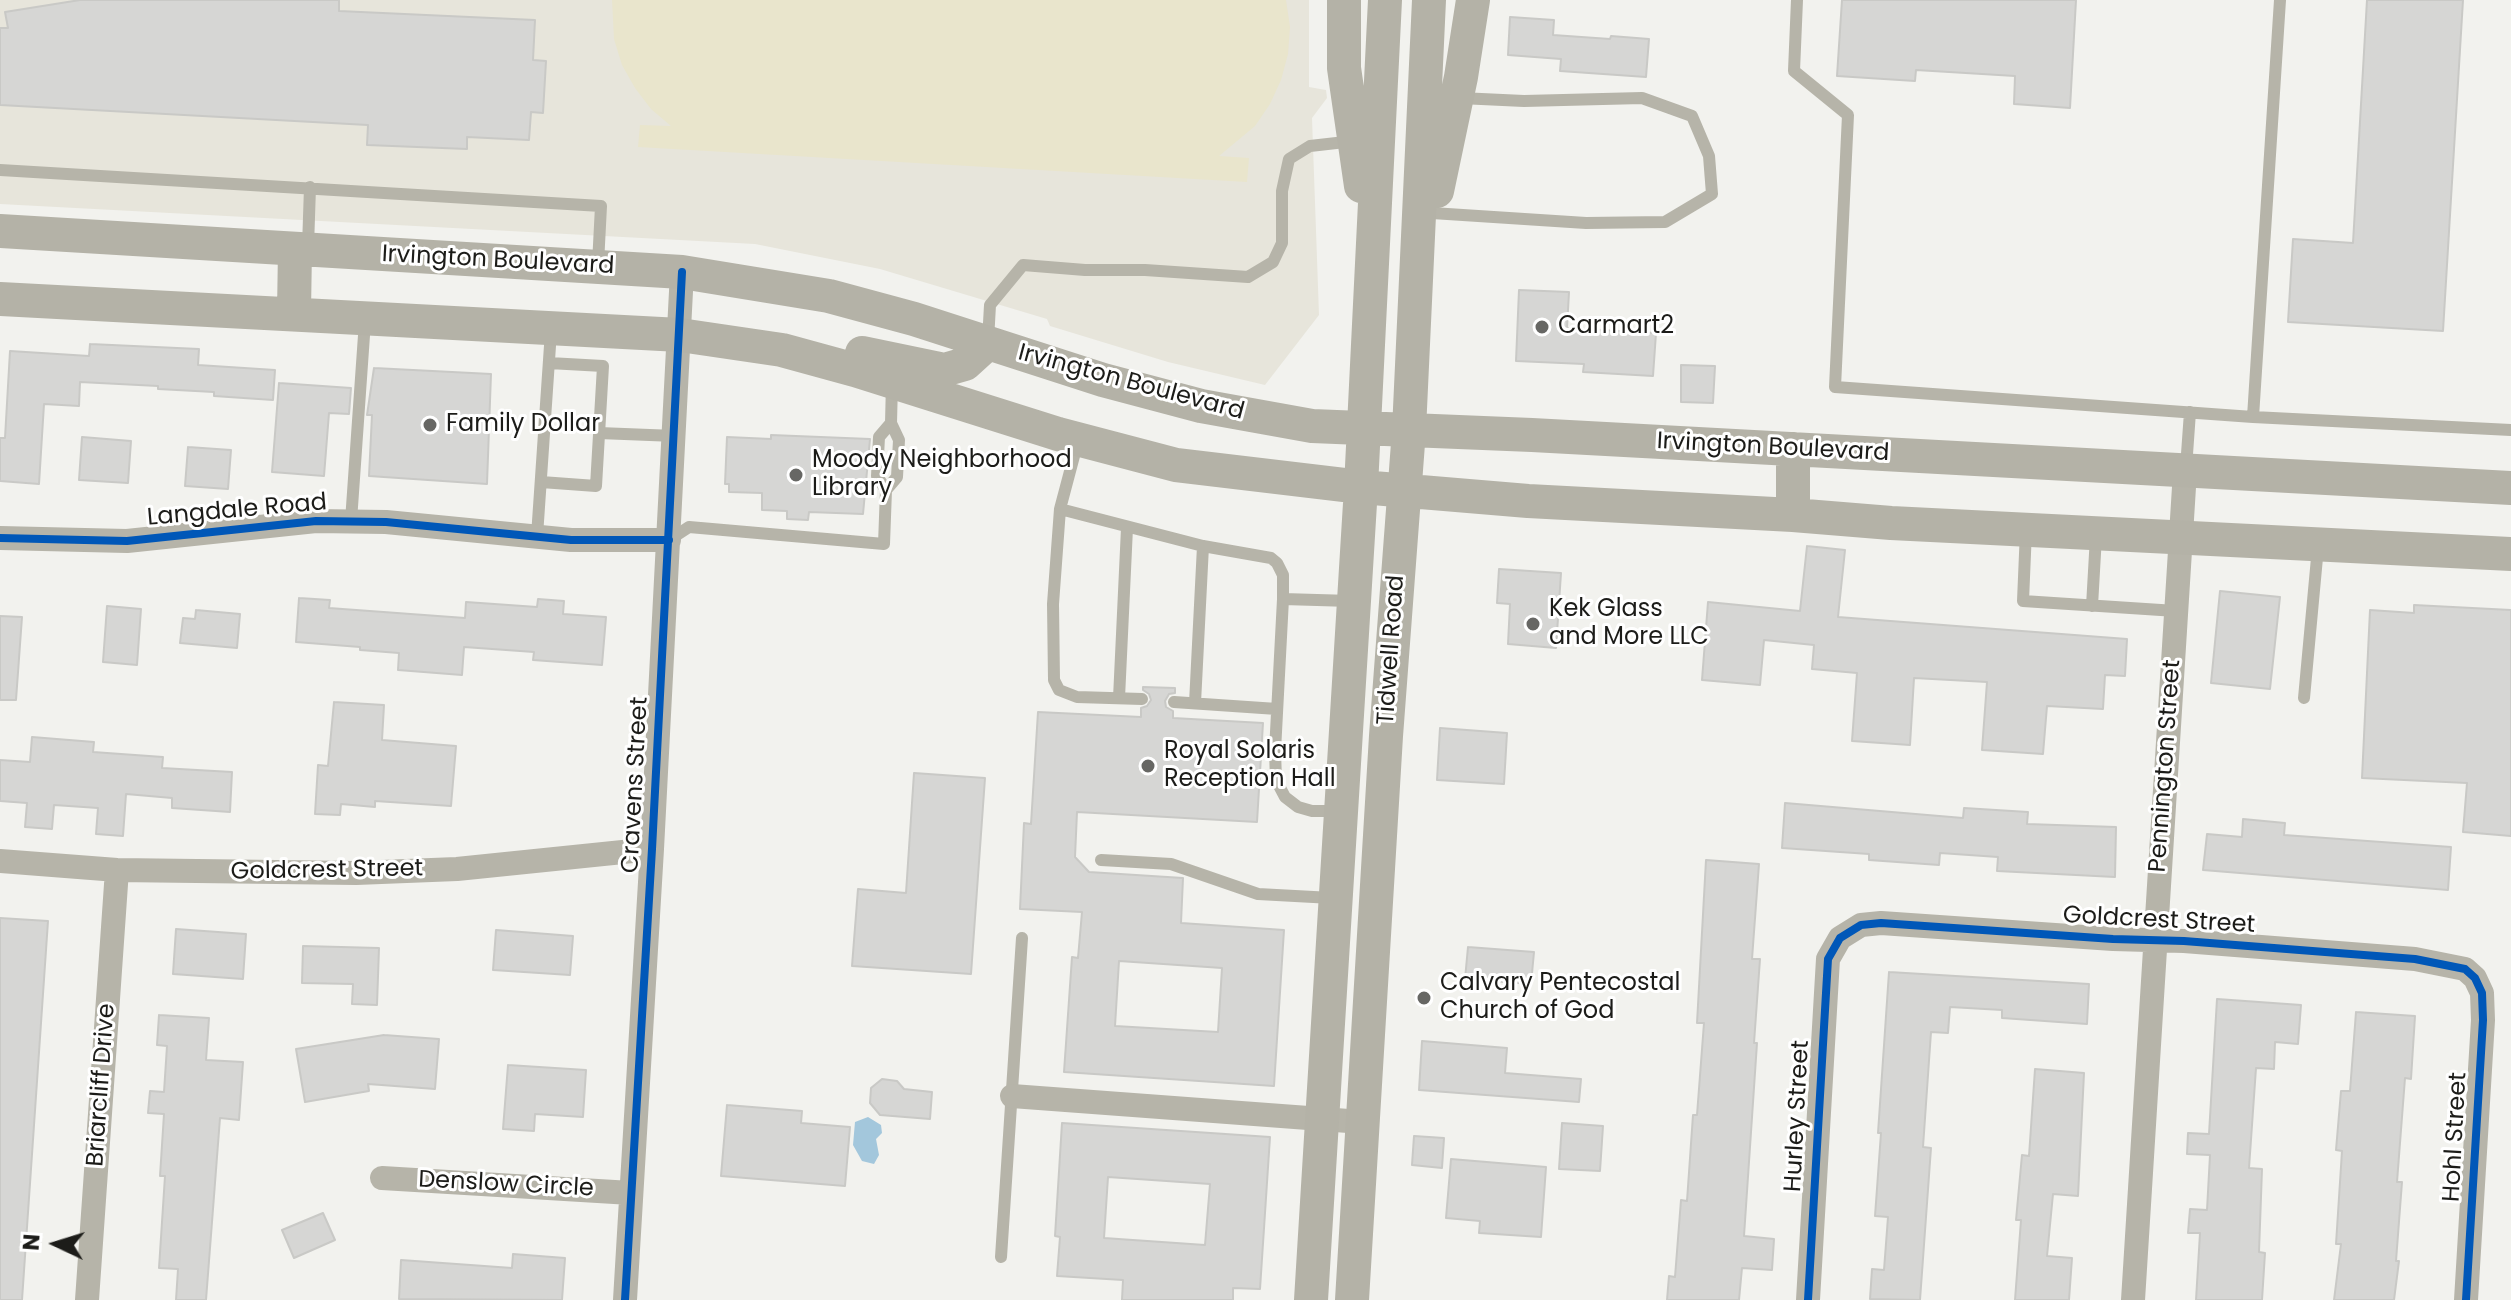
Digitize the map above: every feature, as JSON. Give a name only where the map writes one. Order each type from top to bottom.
[{"type":"main road","points":[[1344,0],[1344,68],[1372,264]]},
{"type":"main road","name":"Tidwell Road","points":[[1311,1300],[1361,487],[1385,0]]},
{"type":"main road","name":"Tidwell Road","points":[[1352,1300],[1386,736],[1409,430],[1429,0]]},
{"type":"main road","points":[[1416,289],[1457,98],[1473,0]]},
{"type":"main road","name":"Irvington Boulevard","points":[[0,231],[682,272],[829,296],[914,319],[1103,380],[1201,406],[1312,426],[2511,488]]},
{"type":"main road","points":[[294,312],[302,249]]},
{"type":"main road","points":[[0,299],[294,312],[680,335],[782,350],[869,353],[944,370],[965,364],[987,344]]},
{"type":"main road","points":[[782,350],[1078,440],[1176,465],[1361,487],[2026,530],[2511,554]]},
{"type":"main road","points":[[1793,449],[1793,515]]},
{"type":"main road","points":[[1340,821],[1382,833]]},
{"type":"street","name":"Cravens Street","points":[[625,1300],[682,272]]},
{"type":"street","name":"Pennington Street","points":[[2133,1300],[2185,471]]},
{"type":"street","name":"Langdale Road","points":[[0,538],[127,541],[316,521],[351,521],[571,540],[669,540]]},
{"type":"street","name":"Goldcrest Street","points":[[0,861],[117,870],[261,873],[414,871],[652,849]]},
{"type":"street","name":"Briarcliff Drive","points":[[87,1300],[117,870]]},
{"type":"street","name":"Goldcrest Street","points":[[1840,938],[1861,925],[1881,923],[2415,959],[2465,969],[2475,978]]},
{"type":"street","name":"Hurley Street","points":[[1808,1300],[1828,959],[1840,938]]},
{"type":"street","name":"Hohl Street","points":[[2466,1300],[2483,1020],[2482,993],[2475,978]]},
{"type":"street","points":[[1012,1096],[1362,1122]]},
{"type":"street","name":"Denslow Circle","points":[[382,1178],[631,1193]]},
{"type":"lane","points":[[1797,0],[1794,71],[1848,115],[1835,387],[2253,417],[2511,430]]},
{"type":"lane","points":[[2253,417],[2280,0]]},
{"type":"lane","points":[[1432,213],[1586,223],[1665,222],[1712,194],[1709,156],[1692,116],[1642,98],[1524,101],[1457,98]]},
{"type":"lane","points":[[987,344],[990,305],[1023,265],[1248,277],[1273,262],[1282,243],[1282,191],[1289,159],[1310,146],[1355,141]]},
{"type":"lane","points":[[0,170],[601,206],[598,267]]},
{"type":"lane","points":[[302,249],[311,216],[310,187]]},
{"type":"lane","points":[[351,521],[365,317]]},
{"type":"lane","points":[[537,536],[551,327]]},
{"type":"lane","points":[[541,482],[596,486],[603,366],[549,363]]},
{"type":"lane","points":[[886,490],[897,477],[899,440],[891,423],[892,382]]},
{"type":"lane","points":[[2185,471],[2190,412]]},
{"type":"lane","points":[[669,540],[689,527],[884,544],[886,490],[877,476],[879,437],[891,423]]},
{"type":"lane","points":[[599,433],[675,436]]},
{"type":"lane","points":[[1078,440],[1060,509],[1053,604],[1054,680],[1059,690],[1077,697],[1142,699]]},
{"type":"lane","points":[[1060,509],[1203,546],[1271,558],[1277,563],[1283,575],[1283,599],[1276,780],[1285,797],[1298,807],[1340,821]]},
{"type":"lane","points":[[1119,698],[1127,528]]},
{"type":"lane","points":[[2026,530],[2023,601],[2176,611]]},
{"type":"lane","points":[[2092,606],[2096,533]]},
{"type":"lane","points":[[2304,698],[2318,544]]},
{"type":"lane","points":[[1195,703],[1203,546]]},
{"type":"lane","points":[[1283,599],[1354,601]]},
{"type":"lane","points":[[1174,702],[1277,709]]},
{"type":"lane","points":[[1101,860],[1171,864],[1258,894],[1335,899]]},
{"type":"lane","points":[[1001,1257],[1022,938]]},
{"type":"shaded area","points":[[0,0],[1309,0],[1309,87],[1326,90],[1327,98],[1312,118],[1319,315],[1265,385],[1168,362],[1050,326],[1047,319],[880,269],[755,244],[0,204]]},
{"type":"shaded area","points":[[612,0],[1286,0],[1290,27],[1288,54],[1270,104],[1255,126],[1219,156],[1249,158],[1247,182],[638,147],[640,125],[671,126],[651,109],[622,65],[614,39]]},
{"type":"water","points":[[868,1117],[881,1125],[882,1133],[876,1139],[879,1155],[874,1164],[862,1161],[853,1145],[855,1122]]},
{"type":"building","points":[[80,0],[339,0],[339,11],[535,20],[533,60],[546,61],[543,113],[531,112],[529,140],[467,137],[467,149],[367,145],[368,125],[0,105],[0,28],[8,28],[5,12]]},
{"type":"building","points":[[1842,0],[2076,0],[2070,108],[2014,104],[2015,76],[1916,70],[1915,81],[1837,76]]},
{"type":"building","points":[[2367,0],[2463,0],[2443,331],[2288,322],[2293,239],[2353,243]]},
{"type":"building","points":[[1510,17],[1554,20],[1553,35],[1649,39],[1646,77],[1560,71],[1561,59],[1508,55]]},
{"type":"building","points":[[1519,290],[1569,292],[1567,328],[1656,333],[1653,376],[1583,372],[1584,364],[1516,361]]},
{"type":"building","points":[[90,344],[199,349],[198,365],[275,370],[273,400],[214,396],[214,392],[158,389],[158,386],[80,382],[79,406],[44,404],[39,484],[0,481],[0,438],[5,438],[10,351],[89,356]]},
{"type":"building","points":[[1681,365],[1715,366],[1713,403],[1681,402]]},
{"type":"building","name":"Family Dollar","points":[[374,368],[491,374],[487,484],[369,476],[372,415],[367,415]]},
{"type":"building","points":[[279,383],[351,388],[349,414],[329,413],[324,476],[272,472]]},
{"type":"building","name":"Moody Neighborhood Library","points":[[771,435],[870,439],[863,514],[809,512],[808,520],[787,519],[787,511],[762,510],[762,493],[729,492],[729,484],[725,484],[727,437],[771,439]]},
{"type":"building","points":[[82,437],[131,441],[128,483],[79,480]]},
{"type":"building","points":[[188,447],[231,450],[228,489],[185,486]]},
{"type":"building","points":[[1807,546],[1845,550],[1838,617],[2127,639],[2125,676],[2105,675],[2103,709],[2047,706],[2043,754],[1982,750],[1987,682],[1914,678],[1910,745],[1852,741],[1857,673],[1812,669],[1814,645],[1764,640],[1760,685],[1702,680],[1708,602],[1800,611]]},
{"type":"building","name":"Kek Glass and More LLC","points":[[1499,569],[1561,573],[1556,648],[1508,644],[1510,604],[1497,603]]},
{"type":"building","points":[[2220,591],[2280,597],[2270,689],[2211,683]]},
{"type":"building","points":[[299,598],[330,600],[329,608],[465,618],[466,602],[537,607],[538,599],[564,601],[563,614],[606,617],[602,665],[533,660],[534,652],[464,647],[462,675],[398,670],[399,653],[296,642]]},
{"type":"building","points":[[2414,605],[2511,610],[2511,836],[2463,832],[2467,783],[2362,778],[2370,610],[2414,613]]},
{"type":"building","points":[[107,606],[141,609],[137,665],[103,662]]},
{"type":"building","points":[[196,610],[240,614],[237,648],[180,643],[183,618],[195,619]]},
{"type":"building","points":[[0,616],[22,617],[16,700],[0,700]]},
{"type":"building","points":[[1143,687],[1175,688],[1175,693],[1169,694],[1165,701],[1166,707],[1173,711],[1173,718],[1263,723],[1257,822],[1077,812],[1075,857],[1089,872],[1183,878],[1181,923],[1284,930],[1274,1086],[1064,1072],[1072,957],[1078,958],[1082,912],[1020,909],[1024,823],[1031,824],[1038,712],[1141,717],[1141,708],[1151,700]],"holes":[[[1119,961],[1222,968],[1218,1032],[1115,1026]]]},
{"type":"building","points":[[334,702],[384,705],[382,740],[456,746],[451,806],[375,801],[375,807],[341,804],[340,815],[315,814],[318,765],[328,766]]},
{"type":"building","points":[[1440,728],[1507,733],[1504,784],[1437,780]]},
{"type":"building","points":[[32,737],[94,742],[93,752],[163,757],[162,768],[232,772],[230,812],[172,808],[172,798],[126,794],[123,836],[96,834],[98,808],[54,805],[52,829],[25,827],[27,803],[0,801],[0,760],[30,762]]},
{"type":"building","points":[[914,773],[985,778],[971,974],[852,966],[858,889],[906,893]]},
{"type":"building","points":[[1785,803],[1963,818],[1964,808],[2028,812],[2027,824],[2116,827],[2115,877],[1997,871],[1998,857],[1940,853],[1939,865],[1869,860],[1869,854],[1782,848]]},
{"type":"building","points":[[2243,819],[2285,823],[2284,835],[2451,847],[2448,890],[2203,870],[2207,834],[2242,837]]},
{"type":"building","points":[[1706,860],[1759,864],[1752,959],[1760,959],[1754,1043],[1757,1043],[1744,1236],[1774,1239],[1772,1270],[1742,1268],[1739,1300],[1667,1300],[1669,1276],[1675,1277],[1681,1200],[1687,1201],[1693,1115],[1697,1115],[1704,1023],[1697,1023]]},
{"type":"building","points":[[0,918],[48,921],[22,1300],[0,1300]]},
{"type":"building","points":[[176,929],[246,934],[243,979],[173,974]]},
{"type":"building","points":[[496,930],[573,936],[570,975],[493,970]]},
{"type":"building","points":[[303,946],[379,948],[377,1005],[352,1004],[353,984],[302,983]]},
{"type":"building","points":[[1468,947],[1534,952],[1531,984],[1465,979]]},
{"type":"building","points":[[1889,972],[2089,984],[2087,1024],[2002,1018],[2002,1010],[1950,1007],[1948,1033],[1931,1032],[1923,1147],[1931,1148],[1920,1300],[1870,1299],[1872,1269],[1884,1270],[1888,1217],[1875,1216]]},
{"type":"building","points":[[2217,999],[2301,1005],[2298,1044],[2275,1042],[2274,1069],[2256,1068],[2249,1168],[2262,1169],[2259,1252],[2265,1253],[2262,1300],[2196,1300],[2200,1233],[2188,1233],[2190,1209],[2207,1210],[2210,1155],[2187,1154],[2188,1133],[2209,1134]]},
{"type":"building","points":[[2356,1012],[2415,1016],[2411,1079],[2405,1078],[2397,1182],[2402,1182],[2394,1300],[2334,1300],[2341,1244],[2336,1244],[2342,1151],[2336,1150],[2341,1091],[2350,1091]]},
{"type":"building","points":[[159,1015],[209,1018],[206,1060],[243,1062],[239,1120],[220,1118],[206,1300],[176,1300],[178,1269],[159,1268],[165,1176],[160,1176],[164,1114],[148,1113],[150,1091],[164,1092],[167,1046],[157,1045]]},
{"type":"building","points":[[384,1035],[439,1039],[435,1089],[368,1084],[369,1091],[305,1102],[296,1049]]},
{"type":"building","points":[[1422,1041],[1507,1048],[1505,1073],[1581,1079],[1579,1102],[1419,1090]]},
{"type":"building","points":[[508,1065],[586,1070],[583,1117],[535,1114],[534,1131],[503,1129]]},
{"type":"building","points":[[2035,1069],[2084,1073],[2078,1196],[2053,1194],[2047,1256],[2072,1258],[2069,1300],[2015,1300],[2021,1220],[2016,1220],[2022,1155],[2029,1156]]},
{"type":"building","points":[[882,1079],[897,1081],[904,1089],[932,1092],[930,1119],[880,1115],[870,1103],[871,1088]]},
{"type":"building","points":[[727,1105],[802,1111],[801,1123],[850,1127],[845,1186],[721,1176]]},
{"type":"building","points":[[1062,1123],[1270,1137],[1260,1289],[1233,1288],[1233,1300],[1122,1300],[1123,1280],[1057,1276],[1060,1237],[1055,1236]],"holes":[[[1108,1177],[1210,1184],[1205,1245],[1104,1238]]]},
{"type":"building","points":[[1562,1123],[1603,1126],[1600,1171],[1559,1169]]},
{"type":"building","points":[[1414,1136],[1444,1138],[1442,1168],[1412,1165]]},
{"type":"building","points":[[1451,1159],[1546,1167],[1541,1237],[1479,1233],[1480,1221],[1446,1218]]},
{"type":"building","points":[[323,1213],[335,1240],[294,1258],[282,1230]]},
{"type":"building","points":[[513,1254],[565,1258],[562,1300],[399,1299],[401,1260],[512,1268]]},
{"type":"cycle path","points":[[625,1300],[682,272]]},
{"type":"cycle path","points":[[0,538],[127,541],[316,521],[386,522],[571,540],[669,540]]},
{"type":"cycle path","points":[[1808,1300],[1828,959],[1840,938],[1861,925],[1881,923],[2184,941],[2415,959],[2465,969],[2475,978],[2482,993],[2483,1020],[2466,1300]]},
{"type":"place","name":"Carmart2","points":[[1542,327]]},
{"type":"place","name":"Family Dollar","points":[[430,425]]},
{"type":"place","name":"Moody Neighborhood Library","points":[[796,475]]},
{"type":"place","name":"Kek Glass and More LLC","points":[[1533,624]]},
{"type":"place","name":"Royal Solaris Reception Hall","points":[[1148,766]]},
{"type":"place","name":"Calvary Pentecostal Church of God","points":[[1424,998]]}]
